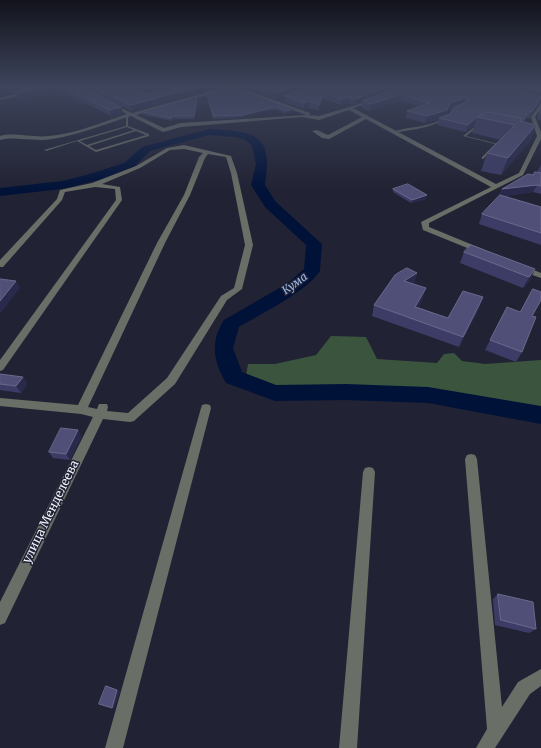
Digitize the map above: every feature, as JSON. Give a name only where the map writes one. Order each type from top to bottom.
[{"type":"street","points":[[0,138],[7,136],[30,139],[50,138],[72,134],[113,121]]},
{"type":"street","points":[[141,121],[163,130],[181,126],[243,121]]},
{"type":"street","points":[[315,131],[324,137],[329,137],[359,121]]},
{"type":"street","points":[[373,121],[494,186]]},
{"type":"street","points":[[492,257],[436,234],[426,228],[425,222],[494,186],[524,174],[539,137],[533,121]]},
{"type":"street","points":[[0,131],[7,136]]},
{"type":"street","points":[[0,265],[60,199],[62,191],[94,185],[138,167],[169,149],[184,147],[228,156],[234,173],[249,245],[238,289],[224,298],[171,381],[130,418],[101,410],[81,410],[0,402]]},
{"type":"street","points":[[81,410],[161,243],[187,195],[202,157],[207,152]]},
{"type":"street","points":[[0,367],[119,200],[118,188],[94,185]]},
{"type":"street","points":[[513,265],[541,276]]},
{"type":"street","points":[[114,748],[206,408]]},
{"type":"street","name":"улица Менделеева","points":[[0,618],[101,410]]},
{"type":"street","points":[[471,459],[496,732]]},
{"type":"street","points":[[348,748],[370,472]]},
{"type":"street","points":[[485,748],[524,688],[541,677]]},
{"type":"lane","points":[[127,126],[128,121]]},
{"type":"lane","points":[[394,132],[441,121]]},
{"type":"lane","points":[[483,125],[477,126],[464,136],[497,144],[483,158]]},
{"type":"lane","points":[[45,150],[127,126],[148,135],[96,151],[78,141]]},
{"type":"lane","points":[[87,146],[137,130]]},
{"type":"lane","points":[[532,136],[539,137]]},
{"type":"green space","points":[[331,336],[366,337],[377,359],[437,363],[444,354],[454,353],[462,361],[485,364],[541,360],[541,410],[428,389],[349,387],[276,388],[246,376],[248,364],[275,364],[316,355]]},
{"type":"building","points":[[451,121],[473,121],[468,125]]},
{"type":"building","points":[[496,121],[520,121],[536,125],[508,158],[487,153],[515,125]]},
{"type":"building","points":[[535,172],[541,173],[541,186],[537,185],[502,189],[528,174],[533,175]]},
{"type":"building","points":[[408,184],[427,195],[412,200],[393,189]]},
{"type":"building","points":[[500,195],[541,207],[541,233],[482,214]]},
{"type":"building","points":[[471,245],[535,269],[529,277],[464,252]]},
{"type":"building","points":[[407,268],[417,273],[404,281],[426,288],[415,307],[448,318],[463,291],[483,297],[463,337],[374,305],[395,275]]},
{"type":"building","points":[[0,279],[16,281],[0,301]]},
{"type":"building","points":[[533,289],[541,292],[541,300],[532,316],[536,317],[522,352],[490,340],[507,307],[520,312]]},
{"type":"building","points":[[0,374],[23,377],[16,386],[0,384]]},
{"type":"building","points":[[61,428],[78,430],[66,454],[49,452]]},
{"type":"building","points":[[498,594],[533,602],[536,629],[501,620]]},
{"type":"building","points":[[106,686],[117,690],[112,708],[99,704]]},
{"type":"waterway","name":"Кума","points":[[0,192],[62,185],[94,177],[128,166],[146,149],[209,132],[236,134],[250,138],[258,145],[262,164],[258,185],[270,204],[314,244],[312,271],[294,287],[231,324],[223,348],[233,377],[275,393],[346,392],[428,395],[541,415]]}]
